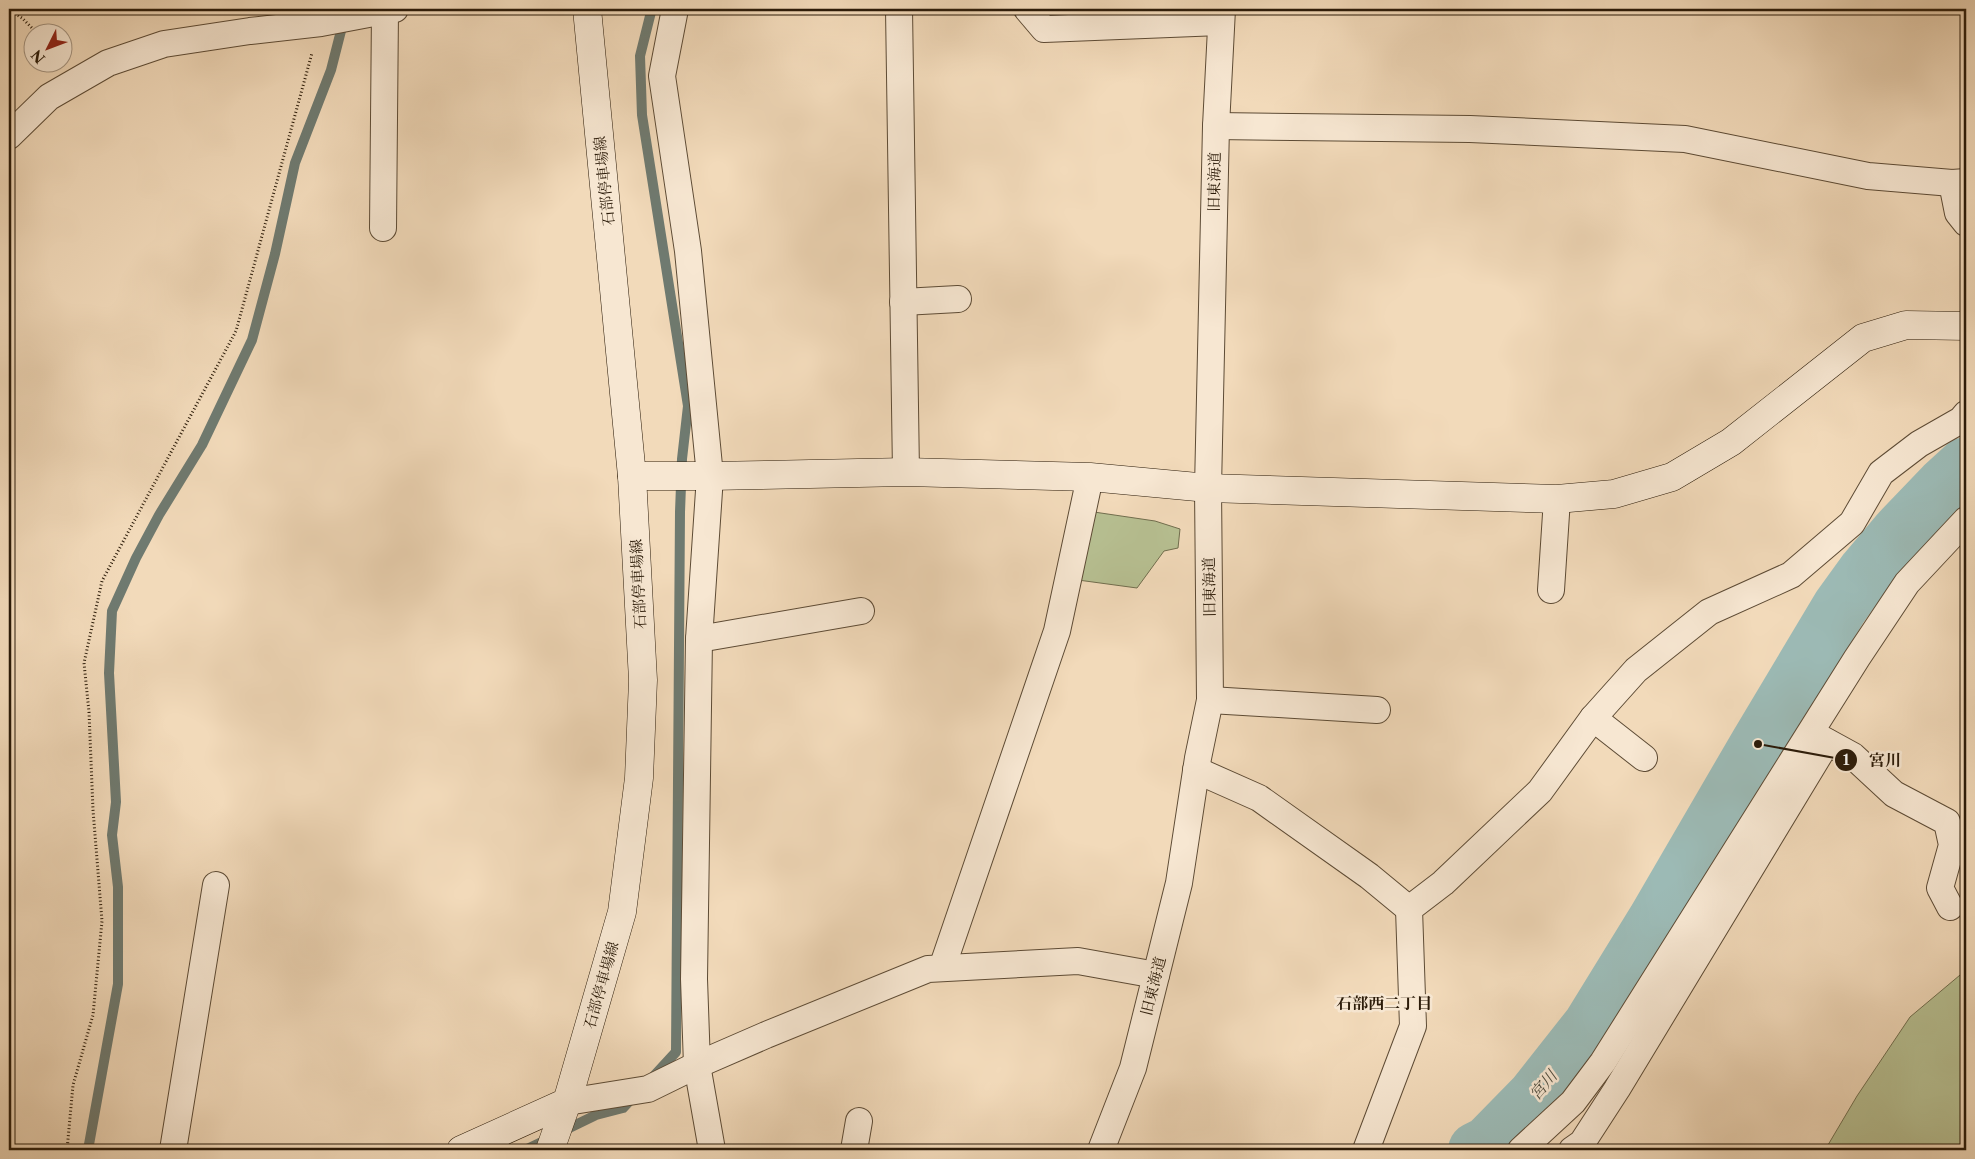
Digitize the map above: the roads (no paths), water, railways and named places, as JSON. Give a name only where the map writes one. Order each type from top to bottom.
[{"type":"street","points":[[9,136],[49,97],[108,63],[164,44],[321,23],[390,9],[383,228]]},
{"type":"street","name":"石部停車場線","points":[[550,1150],[568,1102],[622,912],[639,778],[643,680],[632,476],[587,9]]},
{"type":"street","points":[[675,9],[662,76],[688,251],[710,476],[699,639],[694,979],[697,1065],[712,1150]]},
{"type":"street","points":[[898,9],[906,472]]},
{"type":"street","points":[[1027,9],[1044,29],[1221,16]]},
{"type":"street","name":"旧東海道","points":[[1101,1150],[1133,1068],[1179,883],[1196,770],[1210,700],[1208,488],[1216,126],[1221,16]]},
{"type":"street","points":[[1216,126],[1470,129],[1685,139],[1868,176],[1959,182],[1958,213],[1966,222]]},
{"type":"street","points":[[903,302],[958,299]]},
{"type":"street","points":[[632,476],[906,472],[1090,477],[1208,488],[1557,499],[1614,494],[1672,477],[1731,442],[1864,338],[1906,325],[1966,326]]},
{"type":"street","points":[[1409,909],[1443,883],[1540,791],[1593,718],[1636,670],[1709,612],[1791,575],[1852,523],[1881,473],[1919,444],[1961,420],[1966,414]]},
{"type":"street","points":[[942,968],[1058,631],[1090,477]]},
{"type":"street","points":[[1550,590],[1557,499]]},
{"type":"street","points":[[1572,1150],[1582,1143],[1617,1089],[1906,583],[1966,520]]},
{"type":"street","points":[[699,639],[861,611]]},
{"type":"street","points":[[1210,700],[1377,710]]},
{"type":"street","points":[[1593,718],[1644,758]]},
{"type":"street","points":[[1819,737],[1853,756],[1894,794],[1947,822],[1952,845],[1940,888],[1950,908]]},
{"type":"street","points":[[1521,1150],[1573,1102],[1603,1062],[1819,737]]},
{"type":"street","points":[[1196,770],[1259,798],[1369,876],[1409,909],[1413,1026],[1366,1150]]},
{"type":"street","points":[[173,1150],[216,885]]},
{"type":"street","points":[[461,1150],[568,1102],[648,1089],[697,1065],[928,969],[1078,961],[1156,975]]},
{"type":"street","points":[[854,1150],[859,1121]]},
{"type":"waterway","points":[[651,12],[640,56],[642,115],[688,406],[682,459],[680,512],[676,1052],[653,1077]]},
{"type":"waterway","points":[[88,1150],[118,984],[118,887],[112,835],[116,802],[109,673],[112,611],[136,558],[159,515],[202,445],[252,340],[275,254],[295,163],[331,70],[344,19]]},
{"type":"waterway","name":"宮川","points":[[1476,1150],[1488,1144],[1535,1096],[1591,1025],[1655,921],[1840,607],[1866,571],[1899,532],[1966,465]]},
{"type":"waterway","points":[[561,1132],[596,1115],[623,1108],[634,1096]]},
{"type":"waterway","points":[[525,1150],[548,1139]]},
{"type":"place","name":"宮川","points":[[1758,744]]},
{"type":"district","name":"石部西二丁目","points":[[1384,1003]]}]
